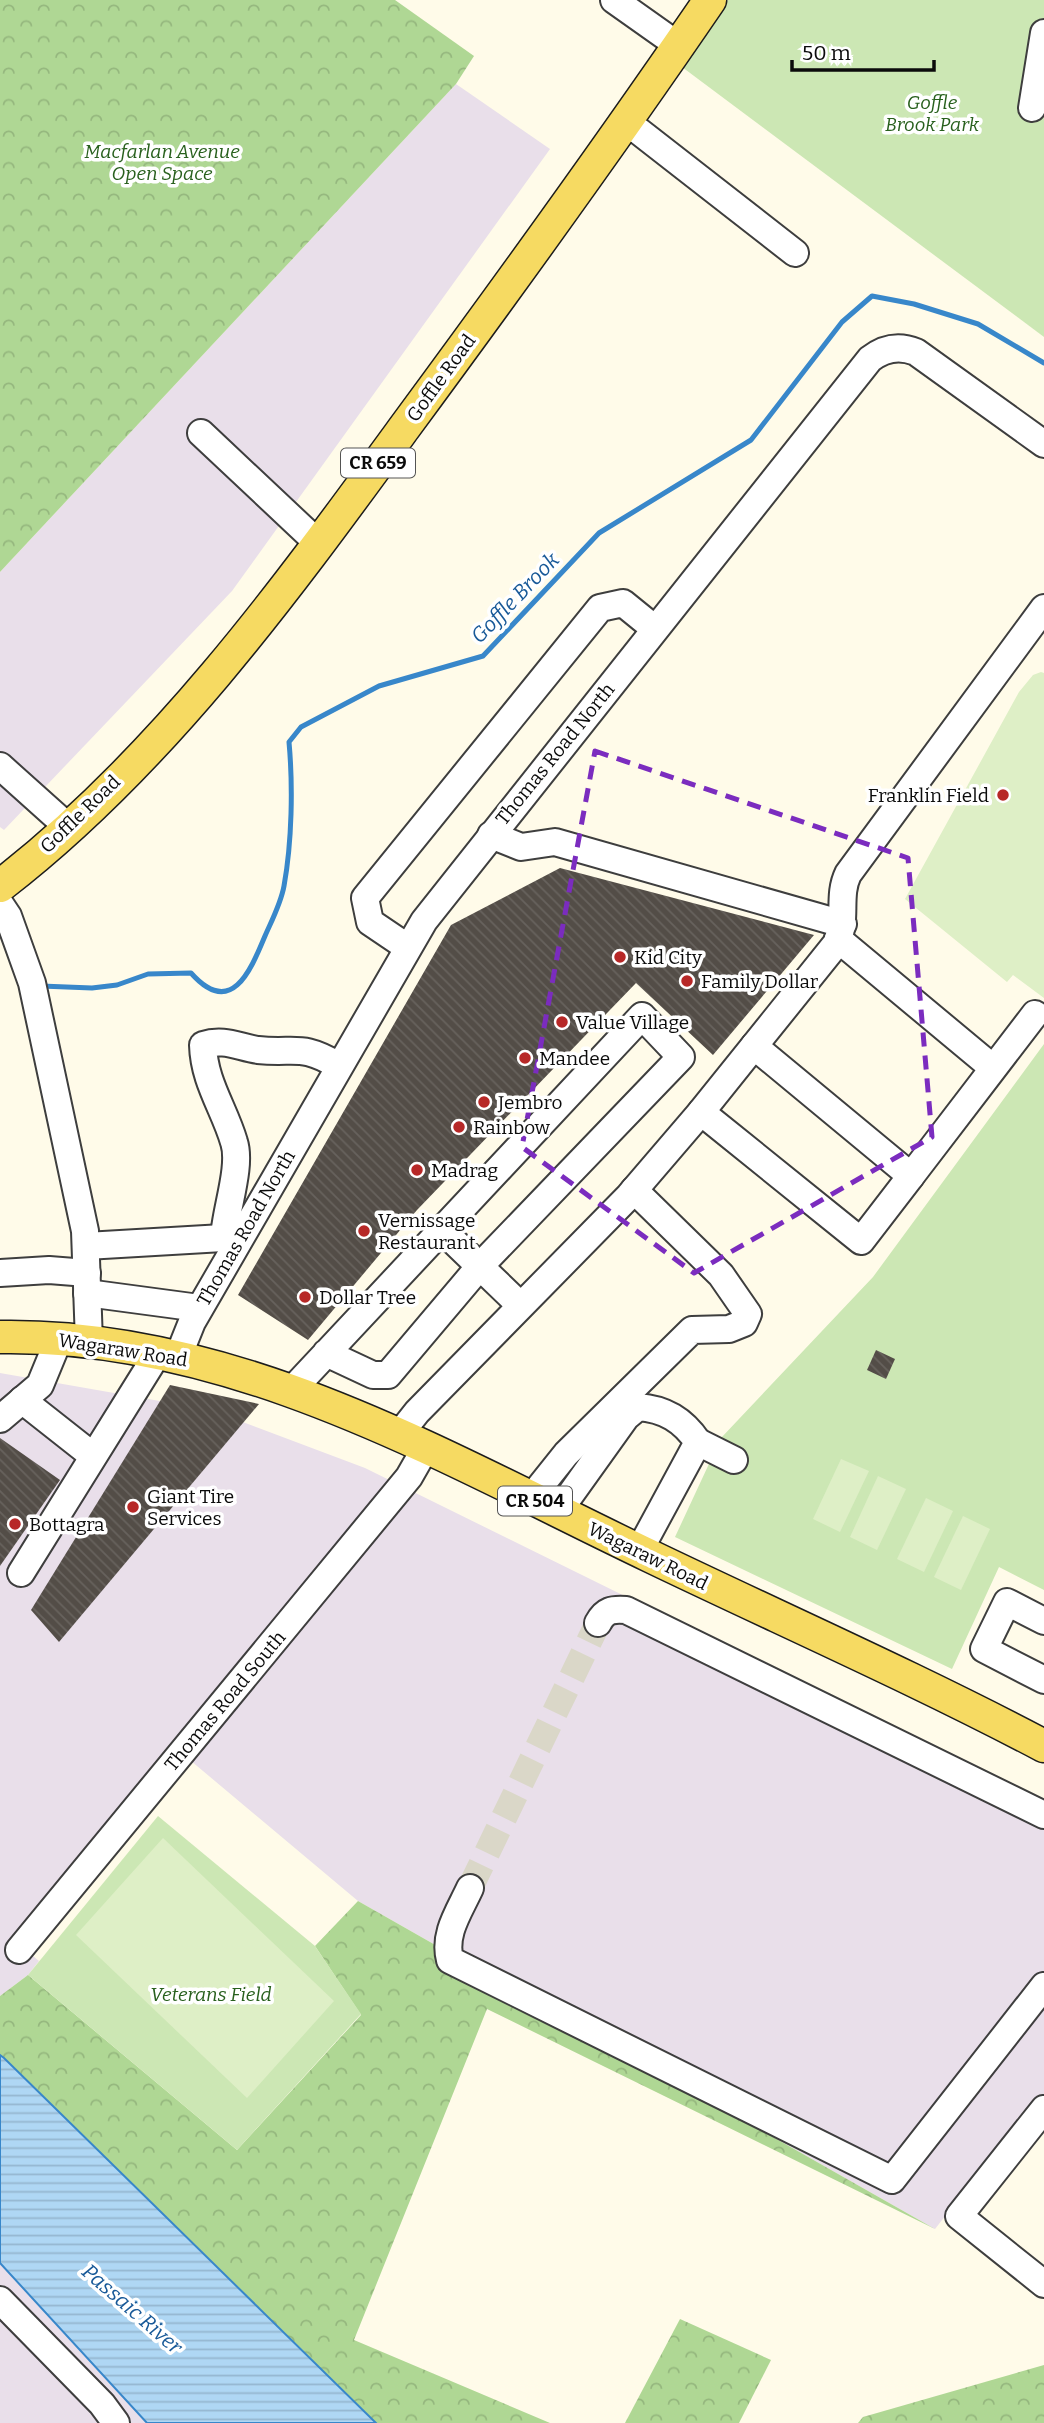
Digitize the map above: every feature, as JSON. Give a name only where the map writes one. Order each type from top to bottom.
[{"type":"main road","name":"Goffle Road","points":[[0,886],[68,827],[218,672],[319,544],[627,122],[710,0]]},
{"type":"main road","name":"Wagaraw Road","points":[[0,1337],[74,1340],[168,1355],[292,1390],[411,1442],[1044,1746]]},
{"type":"street","points":[[614,0],[679,46]]},
{"type":"street","points":[[1032,108],[1044,33]]},
{"type":"street","points":[[627,122],[795,253]]},
{"type":"street","name":"Thomas Road North","points":[[21,1573],[93,1456],[168,1355],[199,1308],[232,1238],[339,1066],[407,947],[491,835],[870,359],[880,351],[906,348],[926,357],[1044,444]]},
{"type":"street","points":[[201,433],[319,544]]},
{"type":"street","points":[[407,947],[370,922],[365,898],[600,608],[623,603],[655,629]]},
{"type":"street","points":[[411,1442],[417,1412],[634,1190],[754,1046],[841,932],[842,886],[848,874],[1044,608]]},
{"type":"street","points":[[0,766],[68,827]]},
{"type":"street","points":[[491,835],[521,847],[555,842],[841,932],[993,1068]]},
{"type":"street","points":[[0,904],[8,916],[32,983],[85,1231],[87,1283],[74,1340],[40,1385],[0,1419]]},
{"type":"street","points":[[701,1112],[861,1241],[1035,1014]]},
{"type":"street","points":[[292,1390],[326,1353],[441,1229],[642,1016],[681,1056],[480,1266],[388,1375],[373,1375],[326,1353]]},
{"type":"street","points":[[86,1246],[232,1238],[235,1145],[211,1089],[204,1065],[204,1045],[218,1040],[259,1050],[301,1049],[339,1066]]},
{"type":"street","points":[[754,1046],[911,1176]]},
{"type":"street","points":[[544,1506],[566,1454],[692,1330],[729,1329],[744,1322],[748,1314],[721,1275],[634,1190]]},
{"type":"street","points":[[441,1229],[520,1305]]},
{"type":"street","points":[[0,1273],[49,1270],[87,1283],[199,1308]]},
{"type":"street","points":[[22,1400],[93,1456]]},
{"type":"street","points":[[544,1506],[638,1407],[657,1408],[685,1423],[698,1442],[734,1460]]},
{"type":"street","name":"Thomas Road South","points":[[19,1950],[410,1477],[411,1442]]},
{"type":"street","points":[[639,1551],[698,1442]]},
{"type":"street","points":[[1044,1621],[1007,1602],[984,1648],[1044,1680]]},
{"type":"street","points":[[598,1623],[603,1614],[612,1609],[626,1609],[1044,1815]]},
{"type":"street","points":[[470,1888],[448,1936],[446,1946],[450,1960],[892,2180],[1044,1986]]},
{"type":"street","points":[[1044,2109],[959,2216],[1044,2284]]},
{"type":"street","points":[[0,2300],[102,2404],[116,2423]]},
{"type":"highlighted area","points":[[595,751],[908,858],[932,1137],[694,1273],[522,1147]]},
{"type":"shaded area","points":[[456,84],[550,149],[232,591],[4,830],[0,827],[0,572]]},
{"type":"shaded area","points":[[0,1373],[211,1410],[365,1468],[1044,1803],[1044,2116],[1030,2108],[935,2229],[358,1901],[172,1745],[13,1939],[39,1961],[28,1975],[0,1996]]},
{"type":"shaded area","points":[[0,2263],[147,2423],[0,2423]]},
{"type":"green space","name":"Macfarlan Avenue Open Space","points":[[0,0],[395,0],[474,56],[456,84],[0,572]]},
{"type":"green space","name":"Goffle Brook Park","points":[[728,0],[1044,0],[1044,337],[682,67]]},
{"type":"green space","name":"Franklin Field","points":[[1044,673],[1044,998],[1013,975],[1007,982],[905,899],[1019,692],[1033,675]]},
{"type":"green space","points":[[1044,1044],[1044,1590],[999,1567],[952,1669],[675,1537],[721,1438],[873,1277]]},
{"type":"green space","points":[[841,1459],[869,1471],[840,1532],[813,1519]]},
{"type":"green space","points":[[878,1476],[906,1489],[877,1550],[850,1537]]},
{"type":"green space","points":[[926,1498],[953,1511],[924,1572],[897,1559]]},
{"type":"green space","points":[[963,1516],[990,1529],[961,1590],[934,1577]]},
{"type":"green space","name":"Veterans Field","points":[[158,1816],[315,1946],[361,2014],[237,2150],[28,1975]]},
{"type":"green space","points":[[163,1838],[334,2001],[247,2098],[76,1935]]},
{"type":"green space","points":[[358,1901],[935,2229],[487,2009],[354,2340],[550,2423],[376,2423],[0,2055],[0,1996],[28,1975],[237,2150],[361,2015],[315,1946]]},
{"type":"green space","points":[[680,2319],[771,2360],[739,2423],[625,2423]]},
{"type":"green space","points":[[1044,2365],[1044,2423],[858,2423],[863,2417]]},
{"type":"water","name":"Passaic River","points":[[0,2055],[376,2423],[147,2423],[0,2263]]},
{"type":"building","points":[[560,868],[814,935],[713,1055],[636,983],[417,1210],[308,1340],[238,1295],[451,925]]},
{"type":"building","points":[[876,1350],[895,1359],[886,1379],[867,1370]]},
{"type":"building","name":"Giant Tire Services","points":[[170,1385],[259,1404],[59,1642],[31,1610]]},
{"type":"building","name":"Bottagra","points":[[0,1438],[60,1480],[0,1566]]},
{"type":"waterway","name":"Goffle Brook","points":[[41,986],[92,988],[117,985],[148,974],[191,973],[205,986],[217,991],[228,991],[237,985],[253,963],[283,892],[291,814],[289,742],[301,727],[379,686],[483,656],[599,533],[751,440],[842,322],[872,296],[914,304],[978,324],[1044,363]]},
{"type":"tunnel","points":[[470,1888],[598,1623]]},
{"type":"place","name":"Franklin Field","points":[[1003,795]]},
{"type":"place","name":"Kid City","points":[[620,957]]},
{"type":"place","name":"Family Dollar","points":[[687,981]]},
{"type":"place","name":"Value Village","points":[[562,1022]]},
{"type":"place","name":"Mandee","points":[[525,1058]]},
{"type":"place","name":"Jembro","points":[[484,1102]]},
{"type":"place","name":"Rainbow","points":[[459,1127]]},
{"type":"place","name":"Madrag","points":[[417,1170]]},
{"type":"place","name":"Vernissage Restaurant","points":[[364,1231]]},
{"type":"place","name":"Dollar Tree","points":[[305,1297]]},
{"type":"place","name":"Giant Tire Services","points":[[133,1507]]},
{"type":"place","name":"Bottagra","points":[[15,1524]]}]
